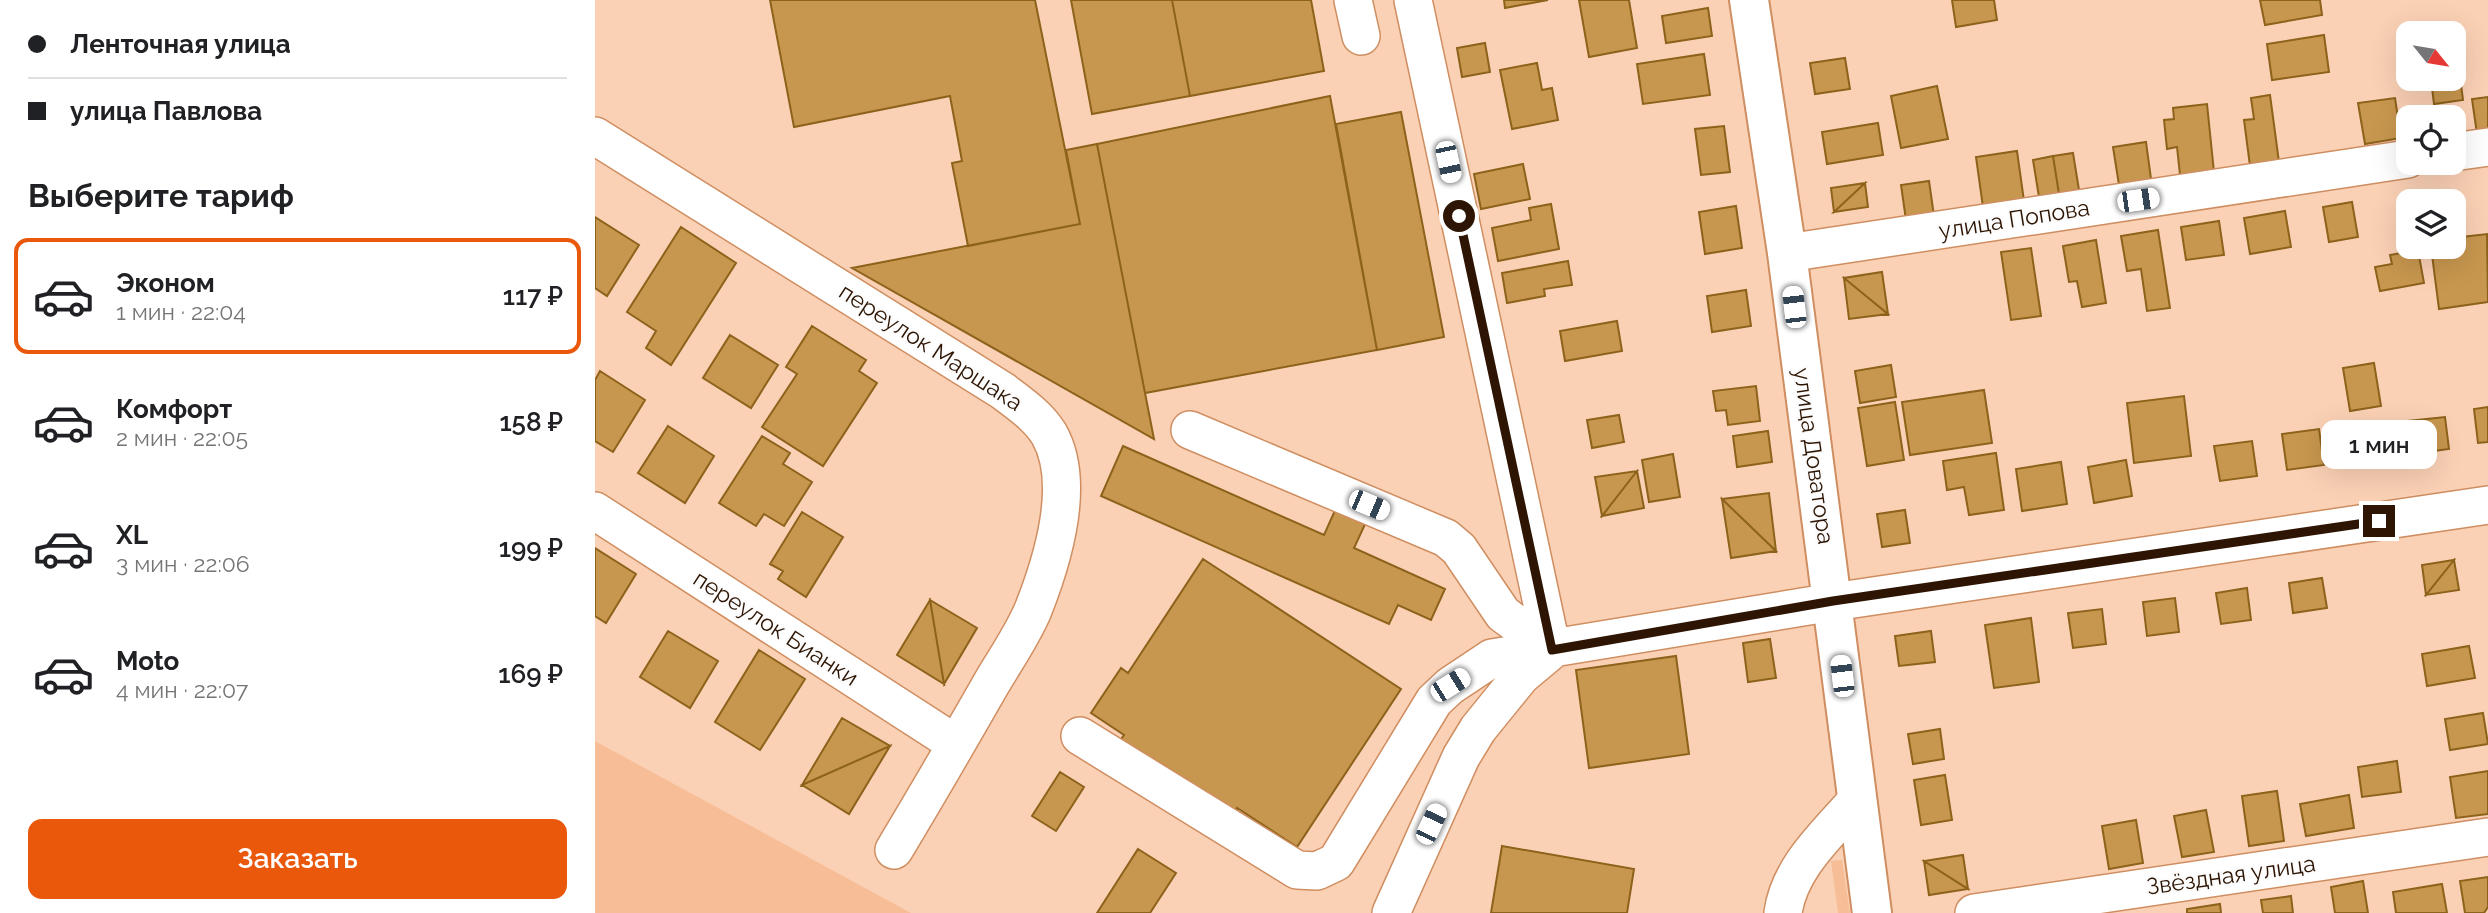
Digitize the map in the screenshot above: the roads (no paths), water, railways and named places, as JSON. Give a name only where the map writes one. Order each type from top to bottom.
[{"type":"main road","name":"улица Доватора","points":[[1749,0],[1787,253],[1872,913]]},
{"type":"street","points":[[1353,0],[1361,36]]},
{"type":"street","points":[[1413,0],[1552,650]]},
{"type":"street","name":"переулок Маршака","points":[[595,136],[1003,391],[1034,414],[1050,436],[1058,462],[1062,495],[1050,562],[1032,612],[894,850]]},
{"type":"street","points":[[2466,150],[2488,147]]},
{"type":"street","name":"улица Попова","points":[[1787,253],[2396,161]]},
{"type":"street","points":[[1190,430],[1446,538],[1459,549],[1503,614],[1552,650]]},
{"type":"street","points":[[1080,736],[1297,870],[1317,872],[1336,862],[1434,701],[1450,685],[1492,658],[1833,601],[2488,505]]},
{"type":"street","name":"переулок Бианки","points":[[595,511],[956,744]]},
{"type":"street","points":[[1391,913],[1461,757],[1478,729],[1521,676],[1552,650]]},
{"type":"street","points":[[1783,913],[1791,885],[1803,863],[1857,800]]},
{"type":"street","name":"Звёздная улица","points":[[1974,913],[2488,837]]}]
